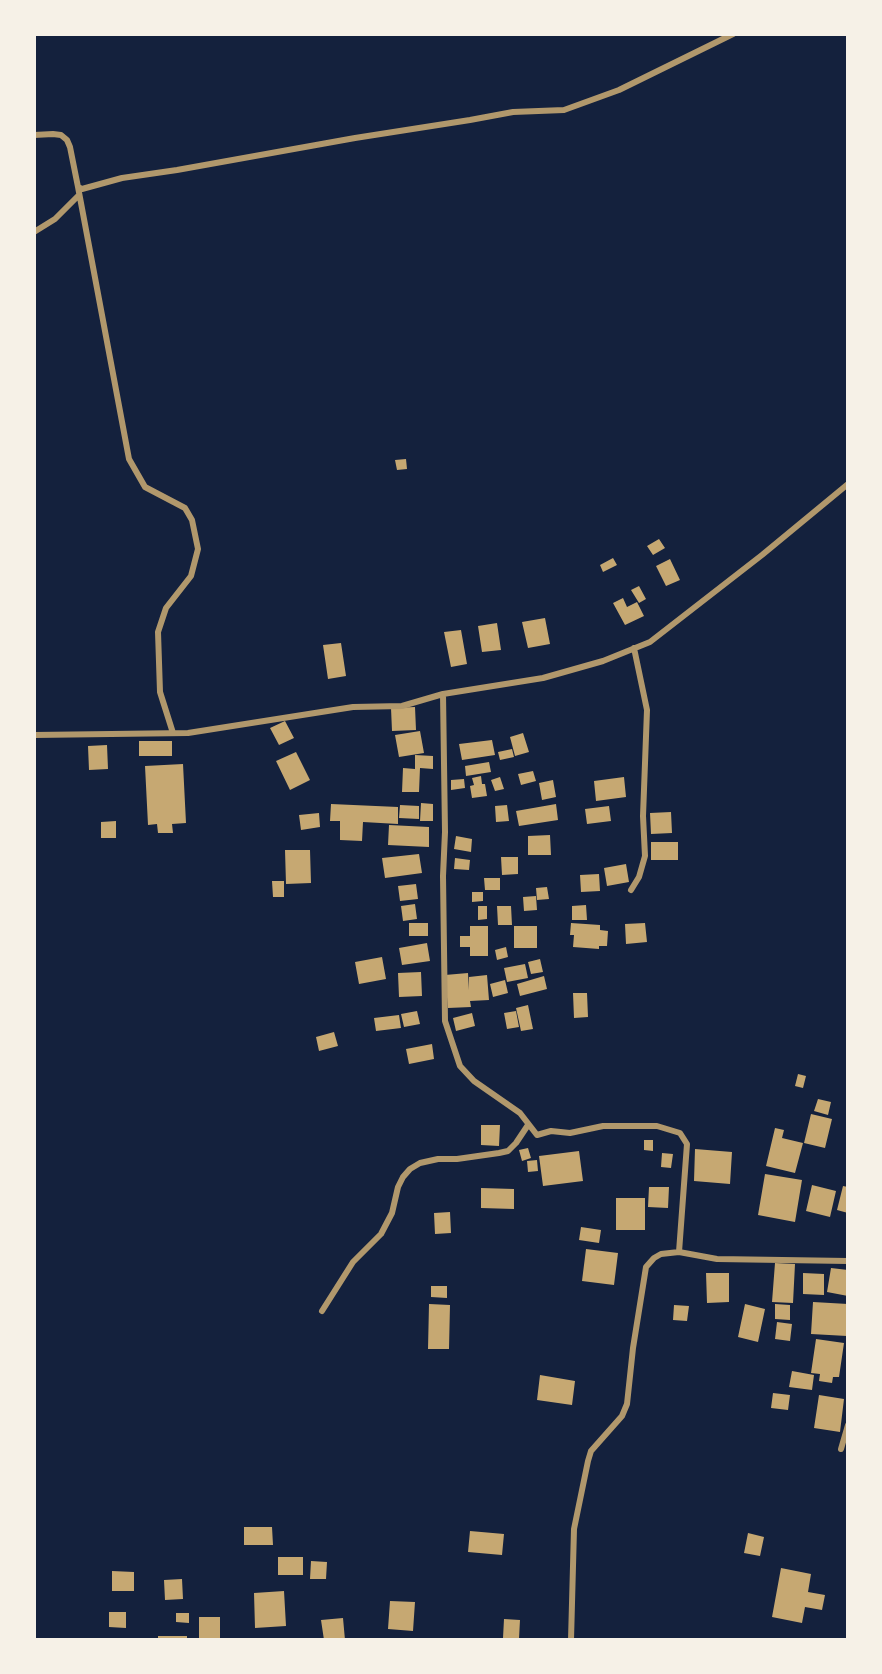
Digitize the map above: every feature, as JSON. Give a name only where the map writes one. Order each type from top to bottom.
[{"type":"street","points":[[78,187],[82,189],[122,178],[513,112],[564,110],[619,90],[733,34]]},
{"type":"street","points":[[34,135],[61,135],[70,147],[129,459],[145,487],[185,508],[192,520],[198,549],[191,576],[166,608],[158,632],[160,692],[173,733]]},
{"type":"street","points":[[34,232],[55,219],[79,195]]},
{"type":"street","points":[[34,735],[188,733],[353,707],[402,706],[443,694],[543,678],[603,661],[650,642],[762,555],[848,484]]},
{"type":"street","points":[[631,890],[639,877],[645,856],[643,816],[647,710],[634,648]]},
{"type":"street","points":[[443,694],[445,1020],[460,1066],[474,1081],[520,1113],[537,1136],[551,1131],[570,1133],[603,1126],[657,1126],[680,1133],[687,1144],[679,1252]]},
{"type":"street","points":[[322,1311],[353,1262],[381,1234],[392,1214],[398,1187],[410,1169],[420,1163],[438,1159],[457,1159],[508,1151],[528,1125]]},
{"type":"street","points":[[571,1640],[574,1529],[591,1451],[622,1416],[627,1404],[646,1267],[661,1254],[679,1252],[717,1259],[848,1261]]},
{"type":"street","points":[[841,1449],[848,1425]]},
{"type":"building","points":[[406,459],[407,469],[397,470],[395,460]]},
{"type":"building","points":[[659,539],[665,548],[653,555],[647,546]]},
{"type":"building","points":[[613,558],[617,565],[603,572],[600,565]]},
{"type":"building","points":[[670,559],[680,580],[666,586],[656,566]]},
{"type":"building","points":[[639,586],[646,599],[639,603],[631,590]]},
{"type":"building","points":[[623,598],[627,607],[637,602],[644,616],[625,625],[613,603]]},
{"type":"building","points":[[545,618],[550,644],[528,648],[522,622]]},
{"type":"building","points":[[497,623],[501,650],[482,652],[478,626]]},
{"type":"building","points":[[461,630],[467,664],[451,667],[444,632]]},
{"type":"building","points":[[341,643],[346,676],[328,679],[323,645]]},
{"type":"building","points":[[415,707],[416,730],[392,731],[391,708]]},
{"type":"building","points":[[285,721],[294,738],[279,745],[270,728]]},
{"type":"building","points":[[420,731],[424,753],[399,757],[395,735]]},
{"type":"building","points":[[523,733],[529,752],[515,756],[510,737]]},
{"type":"building","points":[[492,740],[495,755],[462,760],[459,744]]},
{"type":"building","points":[[139,741],[172,741],[172,756],[139,756]]},
{"type":"building","points":[[107,745],[108,769],[89,770],[88,746]]},
{"type":"building","points":[[512,749],[514,757],[500,760],[498,752]]},
{"type":"building","points":[[296,752],[310,780],[290,790],[276,761]]},
{"type":"building","points":[[415,755],[433,756],[433,769],[420,768],[419,792],[402,792],[403,768],[415,769]]},
{"type":"building","points":[[489,762],[491,772],[466,776],[465,766]]},
{"type":"building","points":[[183,764],[186,823],[172,824],[173,833],[158,833],[157,824],[148,825],[145,766]]},
{"type":"building","points":[[533,771],[536,781],[521,785],[518,774]]},
{"type":"building","points":[[481,776],[487,796],[472,798],[470,786],[474,785],[472,778]]},
{"type":"building","points":[[500,777],[504,789],[495,791],[491,780]]},
{"type":"building","points":[[624,777],[626,797],[596,801],[594,781]]},
{"type":"building","points":[[464,779],[465,788],[451,790],[451,780]]},
{"type":"building","points":[[553,780],[556,797],[542,800],[539,783]]},
{"type":"building","points":[[421,803],[433,804],[433,821],[420,821]]},
{"type":"building","points":[[331,804],[398,807],[398,824],[363,822],[362,841],[340,840],[340,821],[330,821]]},
{"type":"building","points":[[556,804],[558,820],[519,826],[516,811]]},
{"type":"building","points":[[400,805],[419,806],[419,819],[399,818]]},
{"type":"building","points":[[507,805],[509,821],[496,822],[495,806]]},
{"type":"building","points":[[609,806],[611,821],[587,824],[585,809]]},
{"type":"building","points":[[671,812],[672,833],[651,834],[650,813]]},
{"type":"building","points":[[319,813],[320,827],[301,830],[299,815]]},
{"type":"building","points":[[116,821],[116,838],[101,838],[101,822]]},
{"type":"building","points":[[389,825],[429,827],[429,847],[388,845]]},
{"type":"building","points":[[550,835],[551,855],[528,855],[528,836]]},
{"type":"building","points":[[456,836],[472,839],[471,852],[454,849]]},
{"type":"building","points":[[651,842],[678,842],[678,860],[651,860]]},
{"type":"building","points":[[285,850],[310,850],[311,883],[286,884]]},
{"type":"building","points":[[419,854],[422,873],[385,878],[382,858]]},
{"type":"building","points":[[501,857],[518,857],[518,874],[502,875]]},
{"type":"building","points":[[455,858],[470,860],[469,870],[454,869]]},
{"type":"building","points":[[626,864],[629,882],[607,886],[604,868]]},
{"type":"building","points":[[599,874],[600,891],[581,892],[580,875]]},
{"type":"building","points":[[484,878],[500,878],[500,890],[485,890]]},
{"type":"building","points":[[272,881],[284,881],[284,897],[273,897]]},
{"type":"building","points":[[416,884],[418,899],[400,901],[398,886]]},
{"type":"building","points":[[547,887],[549,899],[537,900],[536,888]]},
{"type":"building","points":[[472,892],[483,892],[483,901],[472,902]]},
{"type":"building","points":[[536,896],[537,910],[524,911],[523,897]]},
{"type":"building","points":[[415,904],[417,919],[403,921],[401,906]]},
{"type":"building","points":[[586,905],[587,920],[572,920],[572,906]]},
{"type":"building","points":[[478,906],[487,906],[487,919],[478,920]]},
{"type":"building","points":[[497,906],[511,906],[512,925],[498,925]]},
{"type":"building","points":[[409,923],[428,923],[428,936],[409,936]]},
{"type":"building","points":[[571,923],[600,925],[600,930],[608,931],[607,946],[599,946],[599,949],[573,947],[574,935],[570,935]]},
{"type":"building","points":[[645,923],[647,942],[626,944],[625,924]]},
{"type":"building","points":[[470,926],[488,926],[488,956],[470,956],[470,947],[460,947],[460,936],[470,936]]},
{"type":"building","points":[[514,926],[537,926],[537,948],[514,948]]},
{"type":"building","points":[[427,943],[430,961],[402,965],[399,948]]},
{"type":"building","points":[[506,947],[508,957],[497,960],[495,950]]},
{"type":"building","points":[[382,957],[386,979],[359,984],[355,962]]},
{"type":"building","points":[[540,959],[543,972],[531,974],[528,962]]},
{"type":"building","points":[[525,964],[528,978],[507,982],[504,968]]},
{"type":"building","points":[[421,972],[422,996],[399,997],[398,973]]},
{"type":"building","points":[[468,973],[469,990],[469,977],[487,975],[489,1000],[470,1001],[471,1007],[448,1008],[445,975]]},
{"type":"building","points":[[544,976],[547,989],[520,996],[517,984]]},
{"type":"building","points":[[505,980],[508,993],[493,997],[490,984]]},
{"type":"building","points":[[573,993],[587,993],[588,1017],[574,1018]]},
{"type":"building","points":[[528,1005],[533,1029],[521,1031],[516,1008]]},
{"type":"building","points":[[417,1011],[420,1024],[404,1027],[401,1014]]},
{"type":"building","points":[[516,1011],[519,1027],[507,1029],[504,1013]]},
{"type":"building","points":[[472,1013],[475,1026],[456,1031],[453,1018]]},
{"type":"building","points":[[399,1015],[401,1028],[376,1031],[374,1018]]},
{"type":"building","points":[[334,1032],[338,1046],[319,1051],[316,1037]]},
{"type":"building","points":[[432,1044],[434,1059],[409,1064],[406,1049]]},
{"type":"building","points":[[798,1074],[806,1076],[803,1088],[795,1086]]},
{"type":"building","points":[[818,1099],[831,1102],[828,1115],[814,1111]]},
{"type":"building","points":[[811,1114],[832,1119],[825,1148],[804,1143]]},
{"type":"building","points":[[481,1125],[500,1125],[499,1146],[481,1145]]},
{"type":"building","points":[[775,1128],[784,1130],[782,1138],[803,1143],[795,1173],[766,1166]]},
{"type":"building","points":[[644,1140],[653,1140],[653,1151],[644,1150]]},
{"type":"building","points":[[528,1148],[531,1158],[522,1161],[519,1150]]},
{"type":"building","points":[[695,1149],[732,1152],[730,1184],[694,1181]]},
{"type":"building","points":[[579,1151],[583,1181],[543,1186],[539,1156]]},
{"type":"building","points":[[662,1153],[673,1154],[671,1168],[661,1167]]},
{"type":"building","points":[[537,1160],[538,1171],[528,1172],[527,1161]]},
{"type":"building","points":[[765,1174],[802,1180],[795,1222],[758,1215]]},
{"type":"building","points":[[812,1185],[836,1191],[830,1217],[806,1211]]},
{"type":"building","points":[[843,1186],[848,1187],[848,1213],[837,1210]]},
{"type":"building","points":[[649,1187],[669,1187],[668,1208],[648,1207]]},
{"type":"building","points":[[481,1188],[514,1189],[514,1209],[481,1208]]},
{"type":"building","points":[[616,1198],[645,1198],[645,1230],[616,1230]]},
{"type":"building","points":[[450,1212],[451,1233],[435,1234],[434,1213]]},
{"type":"building","points":[[581,1227],[601,1230],[599,1243],[579,1240]]},
{"type":"building","points":[[586,1249],[618,1253],[614,1285],[582,1281]]},
{"type":"building","points":[[775,1263],[795,1264],[793,1303],[772,1302]]},
{"type":"building","points":[[831,1268],[848,1270],[848,1296],[827,1292]]},
{"type":"building","points":[[706,1273],[729,1273],[729,1302],[707,1303]]},
{"type":"building","points":[[803,1273],[824,1274],[824,1295],[803,1294]]},
{"type":"building","points":[[431,1286],[447,1286],[447,1298],[431,1297]]},
{"type":"building","points":[[813,1302],[848,1304],[847,1336],[811,1334]]},
{"type":"building","points":[[429,1304],[450,1305],[449,1349],[428,1349]]},
{"type":"building","points":[[745,1304],[765,1309],[758,1342],[738,1337]]},
{"type":"building","points":[[775,1304],[790,1305],[790,1320],[775,1319]]},
{"type":"building","points":[[674,1305],[689,1306],[687,1321],[673,1320]]},
{"type":"building","points":[[777,1322],[792,1324],[790,1341],[775,1339]]},
{"type":"building","points":[[816,1339],[844,1343],[839,1377],[833,1377],[832,1383],[819,1381],[820,1374],[811,1373]]},
{"type":"building","points":[[792,1371],[814,1375],[812,1390],[789,1387]]},
{"type":"building","points":[[540,1375],[575,1381],[572,1405],[537,1400]]},
{"type":"building","points":[[773,1393],[790,1395],[788,1410],[771,1408]]},
{"type":"building","points":[[819,1395],[844,1399],[840,1432],[814,1428]]},
{"type":"building","points":[[244,1527],[272,1527],[273,1545],[244,1545]]},
{"type":"building","points":[[470,1531],[504,1534],[502,1555],[468,1552]]},
{"type":"building","points":[[748,1533],[764,1537],[760,1556],[744,1553]]},
{"type":"building","points":[[278,1557],[303,1557],[303,1575],[278,1575]]},
{"type":"building","points":[[311,1561],[327,1562],[326,1579],[310,1579]]},
{"type":"building","points":[[781,1568],[811,1574],[808,1592],[825,1595],[822,1610],[805,1607],[802,1623],[772,1617]]},
{"type":"building","points":[[112,1571],[134,1572],[134,1591],[112,1591]]},
{"type":"building","points":[[182,1579],[183,1599],[165,1600],[164,1580]]},
{"type":"building","points":[[284,1591],[286,1626],[255,1628],[254,1593]]},
{"type":"building","points":[[390,1601],[415,1602],[413,1631],[388,1629]]},
{"type":"building","points":[[109,1612],[126,1612],[126,1628],[109,1627]]},
{"type":"building","points":[[176,1613],[189,1613],[189,1623],[176,1622]]},
{"type":"building","points":[[199,1617],[220,1617],[220,1638],[199,1638]]},
{"type":"building","points":[[343,1618],[345,1640],[324,1640],[321,1620]]},
{"type":"building","points":[[504,1619],[520,1620],[519,1639],[503,1638]]},
{"type":"building","points":[[158,1636],[187,1636],[187,1640],[158,1640]]}]
